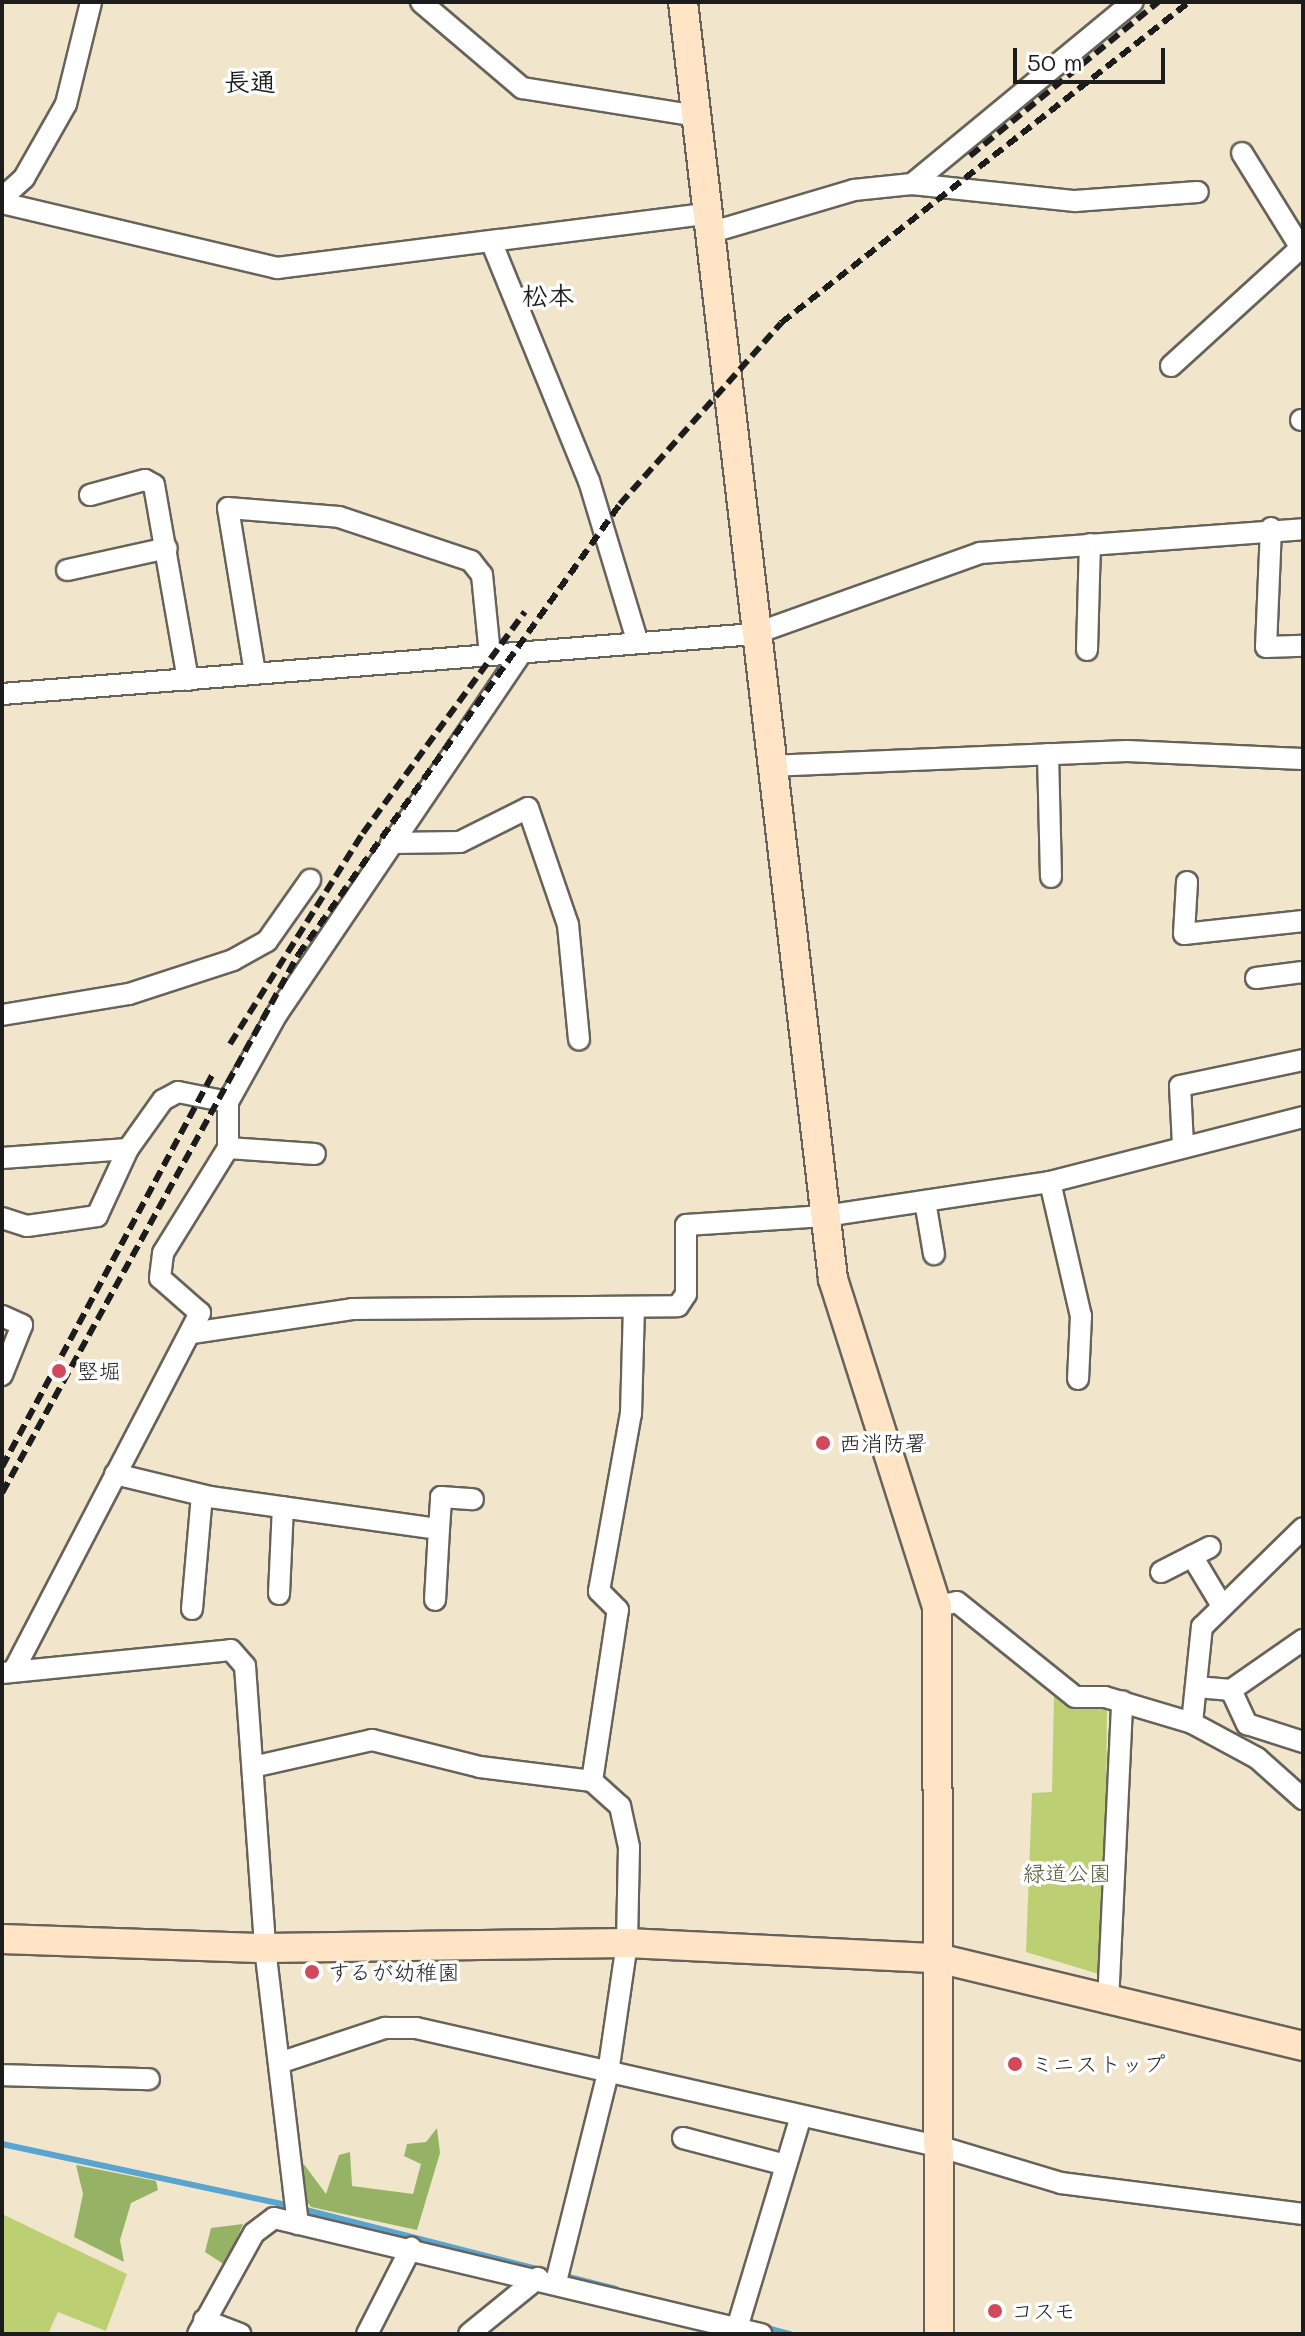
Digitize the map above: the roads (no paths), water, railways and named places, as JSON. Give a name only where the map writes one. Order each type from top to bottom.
[{"type":"street","points":[[2,200],[24,178],[66,104],[91,2]]},
{"type":"street","points":[[421,2],[522,88],[696,116]]},
{"type":"street","points":[[683,2],[769,766],[825,1216],[850,1350],[937,1606],[937,1958],[941,2147],[939,2334]]},
{"type":"street","points":[[912,184],[1133,2]]},
{"type":"street","points":[[1171,366],[1302,247],[1242,153]]},
{"type":"street","points":[[2,200],[277,268],[708,224],[854,190],[912,184],[1075,201],[1198,192]]},
{"type":"street","points":[[493,246],[589,481],[638,643]]},
{"type":"street","points":[[90,495],[145,480],[154,485],[188,680]]},
{"type":"street","points":[[255,673],[228,508],[339,517],[471,561],[482,575],[490,655]]},
{"type":"street","points":[[1271,528],[1266,647],[1303,646]]},
{"type":"street","points":[[2,694],[754,634],[980,553],[1271,528],[1303,529]]},
{"type":"street","points":[[1087,650],[1090,544]]},
{"type":"street","points":[[67,570],[167,548]]},
{"type":"street","points":[[8,1672],[200,1313],[160,1278],[163,1253],[228,1148],[228,1102],[345,905],[521,654]]},
{"type":"street","points":[[769,766],[1048,754],[1303,759]]},
{"type":"street","points":[[1048,754],[1051,877]]},
{"type":"street","points":[[391,843],[460,842],[528,808],[568,925],[579,1039]]},
{"type":"street","points":[[2,1015],[129,994],[233,960],[267,941],[310,880]]},
{"type":"street","points":[[1187,882],[1184,934],[1303,921]]},
{"type":"street","points":[[1256,978],[1303,972]]},
{"type":"street","points":[[1183,1145],[1180,1086],[1303,1060]]},
{"type":"street","points":[[2,1218],[27,1226],[97,1216],[128,1149],[163,1100],[178,1092],[228,1102]]},
{"type":"street","points":[[192,1333],[368,1308],[678,1306],[686,1294],[686,1225],[825,1216],[1050,1182],[1183,1145],[1303,1117]]},
{"type":"street","points":[[228,1148],[315,1154]]},
{"type":"street","points":[[2,1158],[128,1149]]},
{"type":"street","points":[[1050,1182],[1081,1316],[1078,1379]]},
{"type":"street","points":[[925,1201],[934,1254]]},
{"type":"street","points":[[592,1781],[618,1610],[599,1591],[631,1414],[634,1307]]},
{"type":"street","points":[[2,1316],[22,1325],[2,1375]]},
{"type":"street","points":[[115,1474],[202,1495],[439,1529]]},
{"type":"street","points":[[192,1609],[202,1495]]},
{"type":"street","points":[[435,1600],[441,1497],[473,1499]]},
{"type":"street","points":[[279,1594],[283,1507]]},
{"type":"street","points":[[1192,1723],[1202,1627],[1303,1528]]},
{"type":"street","points":[[1161,1572],[1201,1551],[1222,1606]]},
{"type":"street","points":[[937,1606],[957,1602],[1075,1697],[1122,1701],[1192,1723],[1257,1758],[1303,1799]]},
{"type":"street","points":[[1197,1687],[1231,1690],[1303,1640]]},
{"type":"street","points":[[8,1672],[231,1650],[245,1666],[257,1766],[265,1948],[298,2224]]},
{"type":"street","points":[[1231,1690],[1247,1724],[1303,1742]]},
{"type":"street","points":[[1108,2003],[1122,1701]]},
{"type":"street","points":[[257,1766],[372,1740],[480,1767],[592,1781],[628,1823],[627,1943],[608,2073],[547,2280],[469,2334]]},
{"type":"street","points":[[2,1939],[265,1948],[627,1943],[937,1958],[1108,2003],[1303,2046]]},
{"type":"street","points":[[279,2063],[385,2028],[416,2028],[941,2147],[1061,2183],[1303,2214]]},
{"type":"street","points":[[2,2075],[149,2079]]},
{"type":"street","points":[[739,2321],[801,2116]]},
{"type":"street","points":[[683,2138],[786,2165]]},
{"type":"street","points":[[240,2334],[201,2327],[254,2233],[274,2218],[739,2321],[761,2334]]},
{"type":"street","points":[[367,2334],[411,2248]]},
{"type":"waterway","points":[[2,2144],[291,2206]]},
{"type":"waterway","points":[[302,2209],[616,2289]]},
{"type":"waterway","points":[[763,2327],[790,2334]]},
{"type":"railway","points":[[970,156],[1158,2]]},
{"type":"railway","points":[[2,1493],[298,955],[620,504],[781,323],[1189,2]]},
{"type":"railway","points":[[230,1044],[363,833],[525,612]]},
{"type":"railway","points":[[2,1467],[214,1072]]},
{"type":"place","name":"竪堀","points":[[59,1371]]},
{"type":"place","name":"西消防署","points":[[823,1443]]},
{"type":"place","name":"するが幼稚園","points":[[312,1972]]},
{"type":"place","name":"ミニストップ","points":[[1015,2064]]},
{"type":"place","name":"コスモ","points":[[995,2311]]},
{"type":"district","name":"長通","points":[[250,82]]},
{"type":"district","name":"松本","points":[[548,296]]},
{"type":"park label","name":"緑道公園","points":[[1067,1873]]}]
